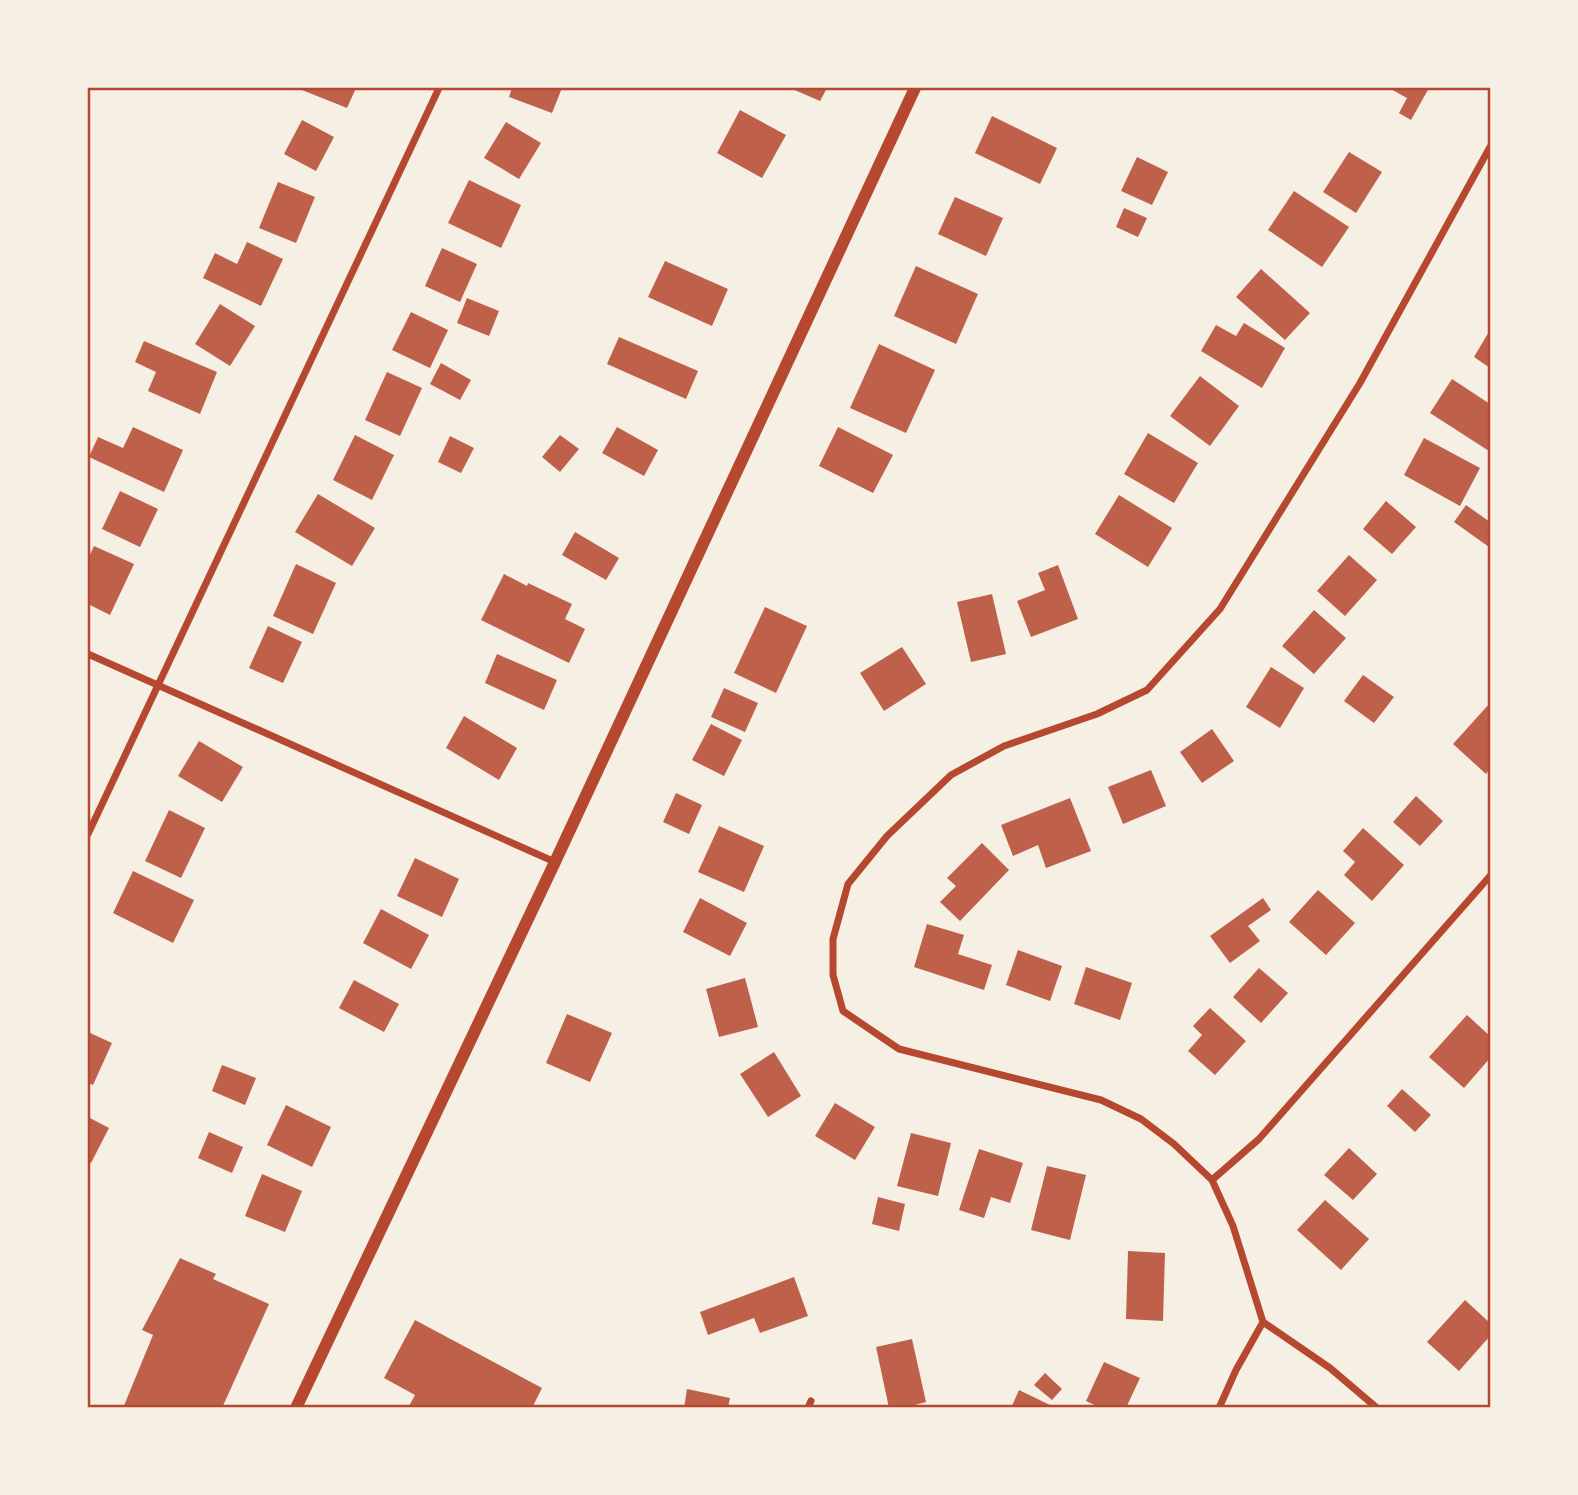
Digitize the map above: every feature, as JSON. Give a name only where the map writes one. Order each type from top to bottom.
[{"type":"street","points":[[88,834],[439,88]]},
{"type":"street","points":[[296,1408],[555,862],[915,88]]},
{"type":"street","points":[[1377,1408],[1330,1368],[1263,1322],[1233,1226],[1212,1180],[1174,1144],[1141,1119],[1101,1100],[900,1049],[843,1011],[834,975],[833,939],[848,884],[887,836],[951,775],[1004,746],[1097,714],[1147,690],[1220,609],[1360,383],[1490,147]]},
{"type":"street","points":[[88,654],[555,862]]},
{"type":"street","points":[[1212,1180],[1259,1139],[1490,876]]},
{"type":"street","points":[[1219,1408],[1236,1370],[1263,1322]]},
{"type":"building","points":[[297,88],[356,88],[347,108]]},
{"type":"building","points":[[512,88],[562,88],[552,113],[509,97]]},
{"type":"building","points":[[790,88],[827,88],[820,101]]},
{"type":"building","points":[[1389,88],[1429,88],[1411,120],[1399,113],[1407,98]]},
{"type":"building","points":[[740,110],[786,135],[762,178],[717,153]]},
{"type":"building","points":[[992,116],[1057,148],[1040,184],[975,153]]},
{"type":"building","points":[[302,120],[334,137],[316,171],[284,154]]},
{"type":"building","points":[[506,122],[541,143],[519,179],[484,158]]},
{"type":"building","points":[[1349,152],[1382,172],[1356,213],[1323,192]]},
{"type":"building","points":[[1137,157],[1168,172],[1152,205],[1121,191]]},
{"type":"building","points":[[469,180],[521,205],[501,248],[448,223]]},
{"type":"building","points":[[278,182],[315,197],[296,243],[259,228]]},
{"type":"building","points":[[1294,191],[1349,227],[1322,267],[1268,230]]},
{"type":"building","points":[[955,197],[1003,218],[986,256],[938,234]]},
{"type":"building","points":[[1124,208],[1147,218],[1138,237],[1116,227]]},
{"type":"building","points":[[247,242],[283,259],[261,306],[203,278],[215,253],[237,264]]},
{"type":"building","points":[[442,248],[477,264],[460,302],[425,286]]},
{"type":"building","points":[[665,261],[728,289],[712,326],[648,297]]},
{"type":"building","points":[[916,266],[978,294],[956,344],[894,316]]},
{"type":"building","points":[[1261,269],[1310,313],[1285,340],[1236,297]]},
{"type":"building","points":[[467,298],[499,311],[489,336],[457,323]]},
{"type":"building","points":[[220,304],[255,326],[230,366],[195,344]]},
{"type":"building","points":[[411,312],[448,330],[430,368],[392,350]]},
{"type":"building","points":[[1244,323],[1285,348],[1262,388],[1201,351],[1216,325],[1236,336]]},
{"type":"building","points":[[1490,330],[1490,368],[1474,357]]},
{"type":"building","points":[[619,337],[698,371],[686,399],[607,364]]},
{"type":"building","points":[[144,341],[217,372],[200,414],[148,391],[156,372],[135,362]]},
{"type":"building","points":[[879,344],[935,370],[906,433],[850,408]]},
{"type":"building","points":[[441,363],[471,380],[460,400],[430,384]]},
{"type":"building","points":[[387,372],[422,388],[400,436],[365,420]]},
{"type":"building","points":[[1200,376],[1239,406],[1210,446],[1170,416]]},
{"type":"building","points":[[1452,379],[1490,404],[1489,451],[1430,413]]},
{"type":"building","points":[[133,427],[183,450],[164,492],[89,457],[98,437],[123,448]]},
{"type":"building","points":[[617,427],[658,450],[644,476],[602,453]]},
{"type":"building","points":[[838,427],[893,455],[873,493],[819,466]]},
{"type":"building","points":[[1148,433],[1198,463],[1174,503],[1124,474]]},
{"type":"building","points":[[355,435],[394,455],[372,500],[333,480]]},
{"type":"building","points":[[560,435],[579,449],[560,472],[542,457]]},
{"type":"building","points":[[450,436],[474,448],[461,473],[438,462]]},
{"type":"building","points":[[1424,438],[1480,468],[1460,506],[1404,475]]},
{"type":"building","points":[[120,491],[158,509],[140,547],[102,529]]},
{"type":"building","points":[[318,494],[375,528],[352,566],[295,532]]},
{"type":"building","points":[[1119,495],[1172,528],[1148,567],[1095,534]]},
{"type":"building","points":[[1386,501],[1416,527],[1392,554],[1363,529]]},
{"type":"building","points":[[1466,505],[1490,522],[1489,547],[1454,522]]},
{"type":"building","points":[[575,532],[619,558],[606,580],[562,555]]},
{"type":"building","points":[[94,546],[134,564],[110,615],[88,604],[88,559]]},
{"type":"building","points":[[1349,555],[1377,580],[1345,616],[1317,591]]},
{"type":"building","points":[[296,564],[336,583],[313,634],[273,616]]},
{"type":"building","points":[[1058,565],[1078,619],[1031,637],[1017,601],[1045,590],[1038,573]]},
{"type":"building","points":[[504,574],[572,604],[565,619],[585,629],[569,663],[481,620]]},
{"type":"building","points":[[992,594],[1006,654],[971,662],[957,602]]},
{"type":"building","points":[[765,607],[807,626],[776,693],[734,673]]},
{"type":"building","points":[[1314,610],[1346,638],[1314,674],[1282,646]]},
{"type":"building","points":[[268,626],[302,642],[283,683],[249,668]]},
{"type":"building","points":[[902,647],[926,684],[884,711],[860,673]]},
{"type":"building","points":[[497,654],[557,680],[544,710],[485,683]]},
{"type":"building","points":[[1271,667],[1304,688],[1280,728],[1246,707]]},
{"type":"building","points":[[1363,675],[1394,697],[1374,723],[1344,701]]},
{"type":"building","points":[[724,688],[758,703],[745,732],[711,717]]},
{"type":"building","points":[[1490,703],[1490,769],[1486,774],[1453,744]]},
{"type":"building","points":[[464,716],[517,748],[499,780],[446,748]]},
{"type":"building","points":[[711,724],[742,740],[724,776],[692,760]]},
{"type":"building","points":[[1212,729],[1234,761],[1202,783],[1180,752]]},
{"type":"building","points":[[199,741],[243,767],[222,802],[178,776]]},
{"type":"building","points":[[1151,770],[1166,806],[1123,824],[1108,787]]},
{"type":"building","points":[[676,793],[702,805],[689,834],[663,822]]},
{"type":"building","points":[[1416,796],[1443,821],[1420,846],[1393,822]]},
{"type":"building","points":[[1070,798],[1091,851],[1046,868],[1038,845],[1013,856],[1001,825]]},
{"type":"building","points":[[169,810],[205,828],[181,878],[145,861]]},
{"type":"building","points":[[719,826],[764,846],[744,892],[698,872]]},
{"type":"building","points":[[1363,828],[1404,865],[1372,901],[1344,875],[1355,862],[1343,851]]},
{"type":"building","points":[[982,843],[1009,870],[960,921],[940,902],[956,886],[947,878]]},
{"type":"building","points":[[415,858],[459,879],[442,917],[397,896]]},
{"type":"building","points":[[133,871],[194,900],[173,943],[113,913]]},
{"type":"building","points":[[1318,890],[1355,923],[1326,955],[1289,922]]},
{"type":"building","points":[[700,898],[747,923],[730,956],[683,932]]},
{"type":"building","points":[[1263,898],[1271,910],[1248,926],[1260,941],[1230,963],[1210,936]]},
{"type":"building","points":[[381,909],[429,935],[411,969],[363,943]]},
{"type":"building","points":[[927,924],[964,935],[958,954],[992,965],[984,990],[914,967]]},
{"type":"building","points":[[1018,950],[1062,966],[1050,1001],[1006,985]]},
{"type":"building","points":[[1086,967],[1132,983],[1120,1020],[1074,1004]]},
{"type":"building","points":[[1259,968],[1288,993],[1261,1023],[1233,997]]},
{"type":"building","points":[[745,978],[758,1027],[719,1037],[706,989]]},
{"type":"building","points":[[354,980],[399,1004],[384,1032],[339,1008]]},
{"type":"building","points":[[1210,1008],[1246,1041],[1215,1075],[1188,1051],[1202,1035],[1193,1026]]},
{"type":"building","points":[[567,1014],[612,1033],[590,1082],[546,1063]]},
{"type":"building","points":[[1467,1015],[1490,1036],[1490,1058],[1464,1088],[1429,1057]]},
{"type":"building","points":[[88,1032],[112,1043],[93,1085],[88,1083]]},
{"type":"building","points":[[774,1052],[801,1096],[768,1117],[740,1074]]},
{"type":"building","points":[[222,1065],[256,1078],[245,1105],[212,1091]]},
{"type":"building","points":[[1402,1089],[1431,1115],[1415,1132],[1387,1106]]},
{"type":"building","points":[[835,1103],[875,1127],[855,1160],[815,1136]]},
{"type":"building","points":[[286,1105],[331,1127],[312,1167],[267,1145]]},
{"type":"building","points":[[88,1117],[109,1128],[91,1163],[88,1162]]},
{"type":"building","points":[[209,1132],[243,1147],[232,1173],[198,1158]]},
{"type":"building","points":[[911,1133],[951,1143],[938,1196],[897,1186]]},
{"type":"building","points":[[1349,1148],[1377,1174],[1353,1200],[1324,1175]]},
{"type":"building","points":[[979,1149],[1023,1163],[1010,1203],[991,1197],[984,1218],[959,1210]]},
{"type":"building","points":[[1047,1166],[1086,1175],[1070,1240],[1031,1230]]},
{"type":"building","points":[[262,1174],[302,1191],[285,1232],[245,1216]]},
{"type":"building","points":[[878,1197],[905,1204],[899,1231],[872,1224]]},
{"type":"building","points":[[1325,1200],[1369,1239],[1341,1270],[1297,1230]]},
{"type":"building","points":[[1128,1251],[1165,1253],[1163,1321],[1126,1319]]},
{"type":"building","points":[[180,1258],[216,1274],[213,1279],[269,1304],[222,1408],[123,1408],[153,1335],[142,1330]]},
{"type":"building","points":[[794,1277],[808,1316],[760,1333],[754,1318],[708,1335],[700,1312]]},
{"type":"building","points":[[1465,1300],[1490,1323],[1490,1336],[1459,1371],[1427,1342]]},
{"type":"building","points":[[415,1320],[542,1388],[532,1408],[408,1408],[415,1395],[384,1378]]},
{"type":"building","points":[[912,1339],[926,1402],[903,1408],[889,1408],[876,1347]]},
{"type":"building","points":[[1104,1362],[1140,1378],[1126,1408],[1101,1408],[1086,1401]]},
{"type":"building","points":[[1045,1373],[1062,1389],[1052,1400],[1034,1385]]},
{"type":"building","points":[[687,1389],[730,1398],[728,1408],[684,1408]]},
{"type":"building","points":[[1019,1390],[1050,1405],[1049,1408],[1011,1408]]}]
